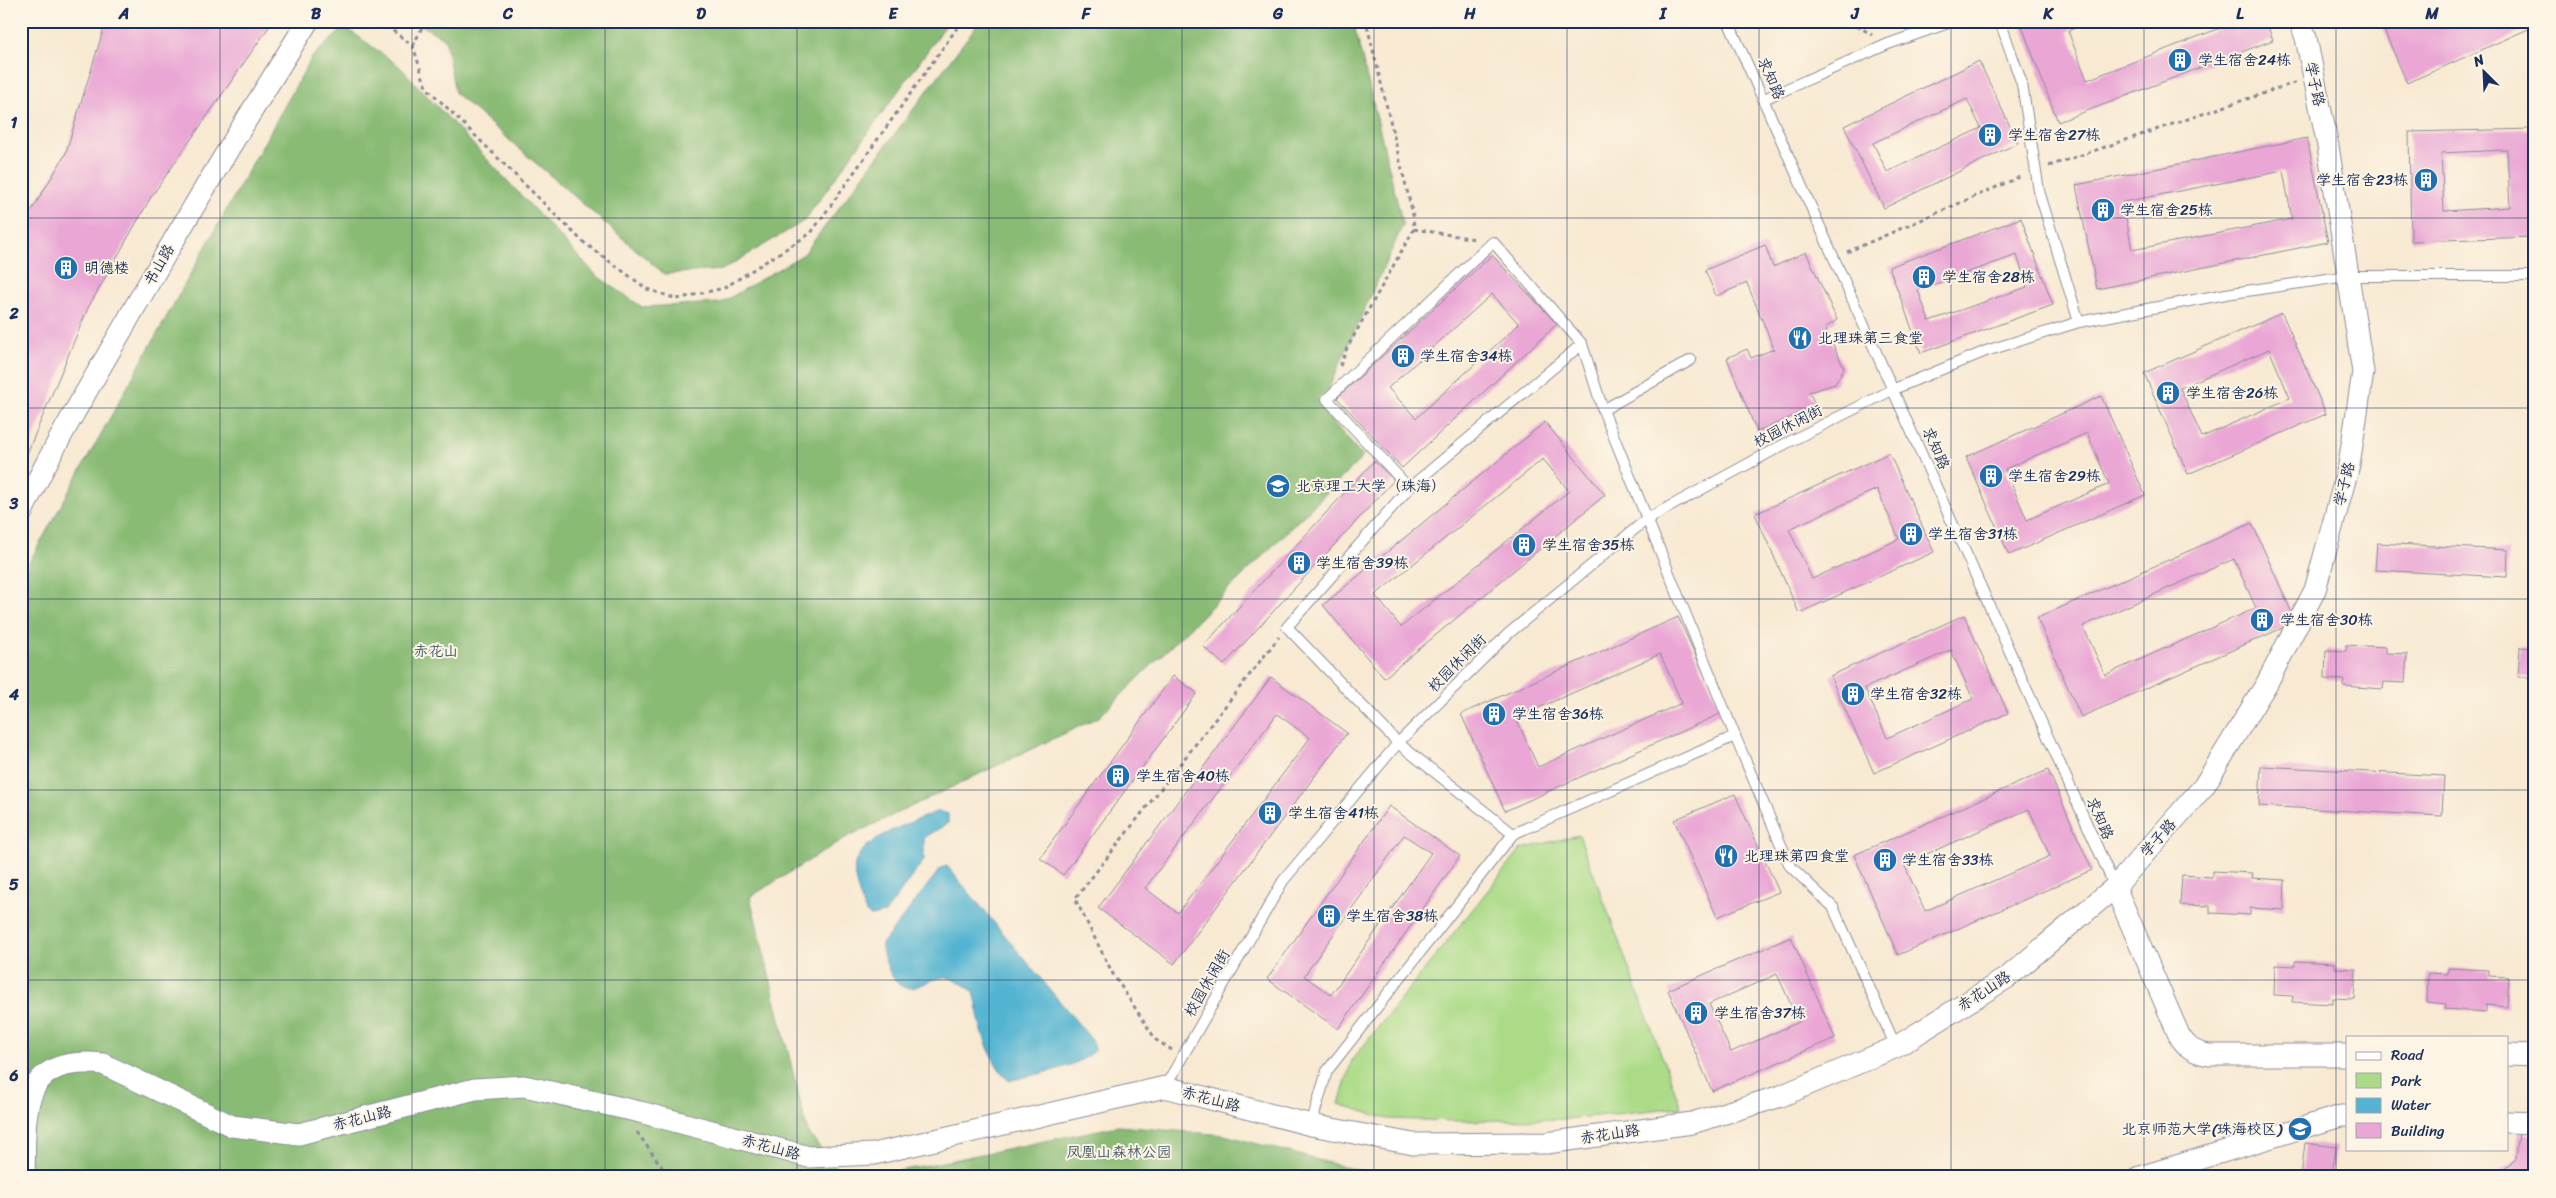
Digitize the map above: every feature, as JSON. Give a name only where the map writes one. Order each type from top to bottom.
[{"type":"street","name":"书山路","points":[[21,514],[75,412],[138,300],[231,143],[308,21]]},
{"type":"street","name":"学子路","points":[[2115,887],[2204,786],[2267,683],[2315,590],[2349,465],[2363,372],[2328,146],[2306,38],[2300,21]]},
{"type":"street","name":"赤花山路","points":[[24,1177],[28,1105],[33,1087],[44,1075],[61,1065],[84,1062],[103,1064],[232,1126],[298,1134],[476,1088],[524,1086],[640,1112],[809,1157],[874,1154],[1165,1087],[1311,1125],[1413,1144],[1547,1143],[1692,1123],[1781,1096],[1896,1047],[2008,976],[2115,887]]},
{"type":"street","points":[[2115,887],[2179,1035],[2186,1046],[2195,1052],[2209,1055],[2346,1055]]},
{"type":"street","points":[[2508,1056],[2535,1056]]},
{"type":"street","points":[[2140,1177],[2346,1116]]},
{"type":"street","points":[[2508,1122],[2535,1123]]},
{"type":"lane","name":"求知路","points":[[1728,21],[2115,887]]},
{"type":"lane","points":[[1764,100],[1888,44],[1954,21]]},
{"type":"lane","points":[[2000,21],[2022,84],[2039,191],[2079,322]]},
{"type":"lane","points":[[1409,488],[1327,399],[1493,242],[1582,344],[1602,410],[1790,866],[1833,907],[1896,1047]]},
{"type":"lane","name":"校园休闲街","points":[[1165,1087],[1282,881],[1398,743],[1508,634],[1647,519],[1781,446],[1894,389],[1986,351],[2079,322],[2226,294],[2347,276],[2535,276]]},
{"type":"lane","points":[[1513,834],[1398,743],[1287,627],[1409,488],[1582,344]]},
{"type":"lane","points":[[1602,410],[1691,360]]},
{"type":"lane","points":[[1311,1125],[1327,1071],[1513,834],[1735,736]]},
{"type":"path","points":[[380,21],[413,46],[426,86],[582,241],[647,289],[678,299],[724,288],[811,233],[962,21]]},
{"type":"path","points":[[413,46],[425,21]]},
{"type":"path","points":[[1327,399],[1347,348],[1414,229],[1366,21]]},
{"type":"path","points":[[1835,257],[2036,170],[2314,77]]},
{"type":"path","points":[[1414,229],[1493,242]]},
{"type":"path","points":[[1182,1056],[1156,1040],[1113,974],[1075,899],[1287,627]]},
{"type":"path","points":[[629,1127],[637,1132],[669,1177]]},
{"type":"green space","points":[[414,21],[949,21],[804,221],[722,270],[664,274],[455,93],[445,39]]},
{"type":"green space","name":"赤花山","points":[[980,21],[1353,21],[1403,225],[1320,407],[1363,457],[1099,717],[847,837],[750,897],[808,1133],[844,1177],[21,1177],[21,577],[312,57],[345,27],[399,66],[597,276],[642,307],[721,303],[804,254]]},
{"type":"green space","points":[[1579,835],[1681,1107],[1567,1119],[1456,1121],[1388,1119],[1339,1104],[1352,1060],[1521,849]]},
{"type":"green space","name":"凤凰山森林公园","points":[[1118,1126],[1224,1135],[1356,1170],[1434,1177],[870,1177]]},
{"type":"water","points":[[938,811],[948,814],[948,823],[924,838],[924,860],[885,913],[871,916],[866,913],[854,870],[859,855],[867,846],[890,831]]},
{"type":"water","points":[[947,866],[1091,1039],[1095,1050],[1077,1062],[1066,1066],[1009,1081],[999,1069],[988,1047],[980,1024],[974,992],[950,978],[933,980],[910,988],[902,987],[896,981],[884,957],[882,944],[941,868]]},
{"type":"building","name":"明德楼","points":[[106,21],[273,21],[151,197],[88,308],[21,468],[21,228],[65,155]]},
{"type":"building","name":"学生宿舍24栋","points":[[2020,21],[2091,21],[2068,31],[2087,80],[2238,21],[2266,21],[2273,40],[2058,122]]},
{"type":"building","points":[[2380,21],[2533,21],[2535,26],[2407,83]]},
{"type":"building","name":"学生宿舍27栋","points":[[1979,61],[2018,143],[1884,208],[1844,126]],"holes":[[[1967,99],[1981,128],[1887,172],[1873,143]]]},
{"type":"building","name":"学生宿舍23栋","points":[[2535,129],[2535,237],[2411,241],[2409,132]],"holes":[[[2507,150],[2510,207],[2444,211],[2441,153]]]},
{"type":"building","name":"学生宿舍25栋","points":[[2307,138],[2328,242],[2097,289],[2076,185]],"holes":[[[2283,171],[2292,219],[2132,250],[2123,202]]]},
{"type":"building","name":"学生宿舍28栋","points":[[2021,218],[2053,305],[1921,353],[1889,267]],"holes":[[[2017,255],[2027,287],[1929,321],[1918,290]]]},
{"type":"building","name":"北理珠第三食堂","points":[[1765,245],[1773,267],[1806,252],[1837,320],[1825,328],[1844,368],[1835,384],[1809,392],[1816,406],[1757,432],[1727,358],[1747,349],[1751,358],[1774,349],[1747,283],[1716,296],[1705,270]]},
{"type":"building","name":"学生宿舍34栋","points":[[1492,255],[1557,324],[1402,468],[1337,398]],"holes":[[[1492,294],[1519,324],[1416,418],[1388,388]]]},
{"type":"building","name":"学生宿舍26栋","points":[[2282,313],[2326,414],[2188,474],[2144,373]],"holes":[[[2269,349],[2290,398],[2202,437],[2180,388]]]},
{"type":"building","name":"学生宿舍29栋","points":[[2101,396],[2145,495],[2009,555],[1966,457]],"holes":[[[2087,433],[2109,484],[2027,520],[2005,469]]]},
{"type":"building","name":"学生宿舍35栋","points":[[1545,422],[1605,495],[1384,678],[1323,605]],"holes":[[[1543,459],[1569,491],[1401,627],[1375,595]]]},
{"type":"building","name":"学生宿舍31栋","points":[[1889,453],[1934,552],[1799,613],[1755,514]],"holes":[[[1877,489],[1899,539],[1812,579],[1789,529]]]},
{"type":"building","name":"学生宿舍39栋","points":[[1374,461],[1394,480],[1224,665],[1203,646]]},
{"type":"building","name":"学生宿舍30栋","points":[[2252,523],[2296,622],[2081,717],[2037,618]],"holes":[[[2234,559],[2256,608],[2105,675],[2083,626]]]},
{"type":"building","points":[[2377,543],[2508,550],[2507,577],[2375,570]]},
{"type":"building","name":"学生宿舍32栋","points":[[1964,615],[2008,713],[1874,773],[1830,676]],"holes":[[[1951,650],[1973,699],[1887,738],[1865,688]]]},
{"type":"building","name":"学生宿舍36栋","points":[[1678,617],[1722,713],[1505,811],[1461,714]],"holes":[[[1660,654],[1682,703],[1538,767],[1516,718]]]},
{"type":"building","points":[[2346,645],[2386,647],[2386,653],[2407,654],[2405,683],[2384,682],[2383,689],[2343,686],[2344,680],[2325,679],[2326,650],[2346,651]]},
{"type":"building","points":[[2520,647],[2535,648],[2535,677],[2518,677]]},
{"type":"building","name":"学生宿舍40栋","points":[[1173,676],[1197,693],[1063,875],[1040,858]]},
{"type":"building","name":"学生宿舍41栋","points":[[1271,677],[1347,733],[1174,964],[1098,908]],"holes":[[[1277,714],[1310,738],[1178,913],[1145,888]]]},
{"type":"building","points":[[2261,766],[2444,776],[2442,816],[2259,806]]},
{"type":"building","name":"学生宿舍33栋","points":[[2048,770],[2092,870],[1898,955],[1854,855]],"holes":[[[2029,809],[2050,856],[1925,911],[1904,864]]]},
{"type":"building","name":"北理珠第四食堂","points":[[1735,794],[1779,892],[1717,917],[1674,820]]},
{"type":"building","name":"学生宿舍38栋","points":[[1389,806],[1460,856],[1338,1029],[1267,979]],"holes":[[[1404,835],[1431,853],[1331,995],[1304,976]]]},
{"type":"building","points":[[2212,871],[2253,873],[2252,878],[2285,880],[2284,910],[2250,908],[2250,915],[2210,913],[2210,906],[2180,905],[2182,875],[2212,877]]},
{"type":"building","name":"学生宿舍37栋","points":[[1791,937],[1835,1038],[1712,1091],[1668,990]],"holes":[[[1777,974],[1799,1022],[1731,1052],[1709,1004]]]},
{"type":"building","points":[[2295,961],[2335,963],[2335,968],[2356,969],[2354,999],[2333,998],[2333,1004],[2292,1002],[2293,996],[2274,995],[2275,965],[2295,966]]},
{"type":"building","points":[[2448,968],[2488,970],[2488,976],[2509,977],[2507,1007],[2486,1005],[2486,1012],[2445,1009],[2446,1004],[2427,1002],[2428,973],[2448,974]]},
{"type":"building","points":[[2519,1132],[2535,1135],[2535,1177],[2492,1177],[2516,1159]]},
{"type":"building","points":[[2305,1143],[2336,1147],[2332,1177],[2301,1177]]},
{"type":"place","name":"学生宿舍24栋","points":[[2180,60]]},
{"type":"place","name":"学生宿舍27栋","points":[[1990,135]]},
{"type":"place","name":"学生宿舍23栋","points":[[2426,180]]},
{"type":"place","name":"学生宿舍25栋","points":[[2103,210]]},
{"type":"place","name":"明德楼","points":[[66,268]]},
{"type":"place","name":"学生宿舍28栋","points":[[1924,277]]},
{"type":"place","name":"北理珠第三食堂","points":[[1800,338]]},
{"type":"place","name":"学生宿舍34栋","points":[[1403,356]]},
{"type":"place","name":"学生宿舍26栋","points":[[2168,393]]},
{"type":"place","name":"学生宿舍29栋","points":[[1991,476]]},
{"type":"place","name":"北京理工大学（珠海）","points":[[1278,486]]},
{"type":"place","name":"学生宿舍31栋","points":[[1911,534]]},
{"type":"place","name":"学生宿舍35栋","points":[[1524,545]]},
{"type":"place","name":"学生宿舍39栋","points":[[1299,563]]},
{"type":"place","name":"学生宿舍30栋","points":[[2262,620]]},
{"type":"place","name":"学生宿舍32栋","points":[[1853,694]]},
{"type":"place","name":"学生宿舍36栋","points":[[1494,714]]},
{"type":"place","name":"学生宿舍40栋","points":[[1118,776]]},
{"type":"place","name":"学生宿舍41栋","points":[[1270,813]]},
{"type":"place","name":"北理珠第四食堂","points":[[1726,856]]},
{"type":"place","name":"学生宿舍33栋","points":[[1885,860]]},
{"type":"place","name":"学生宿舍38栋","points":[[1329,916]]},
{"type":"place","name":"学生宿舍37栋","points":[[1696,1013]]},
{"type":"place","name":"北京师范大学(珠海校区)","points":[[2300,1129]]}]
